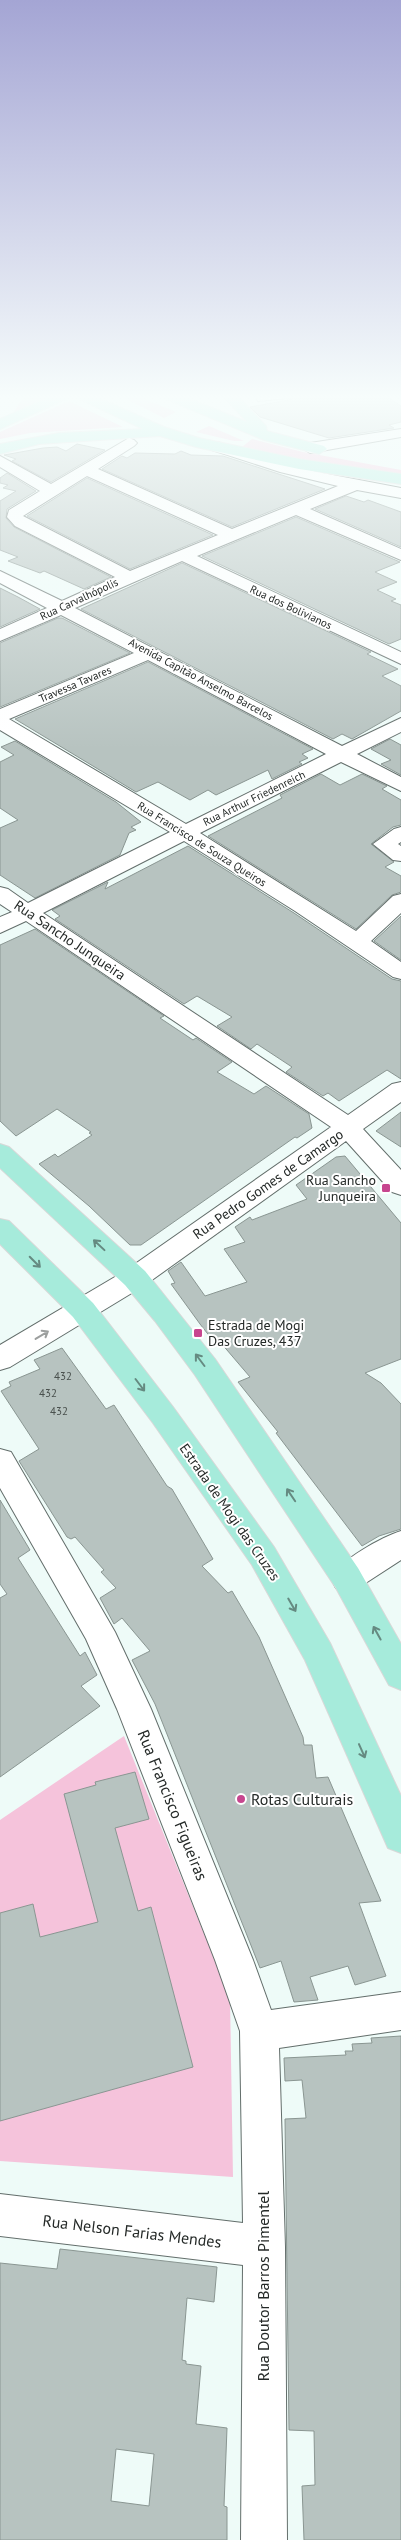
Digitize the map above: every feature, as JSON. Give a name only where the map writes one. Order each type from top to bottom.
[{"type":"main road","points":[[0,1153],[135,1278],[205,1367],[346,1578],[401,1675]]},
{"type":"main road","name":"Estrada de Mogi das Cruzes","points":[[0,1228],[83,1310],[163,1415],[263,1556],[318,1653],[401,1836]]},
{"type":"street","points":[[15,513],[17,519],[129,577]]},
{"type":"street","points":[[182,513],[231,535]]},
{"type":"street","name":"Rua Carvalhópolis","points":[[0,636],[129,577],[287,513]]},
{"type":"street","points":[[304,513],[401,554]]},
{"type":"street","name":"Rua dos Bolivianos","points":[[182,555],[401,659]]},
{"type":"street","name":"Avenida Capitão Anselmo Barcelos","points":[[0,576],[62,606],[401,785]]},
{"type":"street","name":"Travessa Tavares","points":[[0,716],[150,653]]},
{"type":"street","name":"Rua Francisco de Souza Queiros","points":[[0,722],[184,832],[358,942],[401,972]]},
{"type":"street","name":"Rua Arthur Friedenreich","points":[[0,926],[184,832],[343,755],[401,724]]},
{"type":"street","points":[[401,833],[384,844],[401,855]]},
{"type":"street","name":"Rua Sancho Junqueira","points":[[0,894],[293,1087],[347,1127],[401,1186]]},
{"type":"street","points":[[358,942],[401,901]]},
{"type":"street","name":"Rua Pedro Gomes de Camargo","points":[[0,1359],[135,1278],[401,1090]]},
{"type":"street","name":"Rua Francisco Figueiras","points":[[0,1461],[99,1632],[134,1709],[234,1960],[259,2031]]},
{"type":"street","points":[[346,1578],[401,1544]]},
{"type":"street","points":[[259,2031],[401,2011]]},
{"type":"street","name":"Rua Doutor Barros Pimentel","points":[[259,2031],[264,2247],[264,2540]]},
{"type":"street","name":"Rua Nelson Farias Mendes","points":[[0,2215],[264,2247]]},
{"type":"shaded area","points":[[124,1736],[230,1998],[233,2177],[0,2161],[0,1820]]},
{"type":"building","points":[[0,513],[7,513],[6,518],[14,527],[111,577],[84,589],[44,571],[40,573],[8,561],[18,557],[0,550]]},
{"type":"building","points":[[32,513],[163,513],[213,535],[130,569],[27,516]]},
{"type":"building","points":[[200,513],[267,513],[232,527]]},
{"type":"building","points":[[323,513],[401,513],[401,547]]},
{"type":"building","points":[[296,517],[400,562],[375,572],[397,582],[377,590],[396,599],[391,601],[401,605],[401,639],[389,644],[202,556]]},
{"type":"building","points":[[182,563],[371,652],[367,654],[398,669],[382,676],[401,686],[401,711],[352,739],[342,734],[333,739],[81,609]]},
{"type":"building","points":[[0,588],[18,597],[40,609],[0,627]]},
{"type":"building","points":[[62,618],[130,653],[0,707],[0,643]]},
{"type":"building","points":[[148,662],[313,749],[302,754],[308,758],[299,762],[302,764],[272,779],[268,770],[216,795],[208,790],[190,800],[158,782],[136,792],[15,719]]},
{"type":"building","points":[[390,739],[401,745],[401,775],[381,764],[391,760],[371,749]]},
{"type":"building","points":[[15,741],[116,802],[141,822],[131,827],[136,830],[129,833],[120,855],[35,898],[0,875],[0,828],[18,820],[0,808],[0,762],[14,755],[1,747]]},
{"type":"building","points":[[321,774],[340,785],[362,774],[387,786],[382,789],[401,800],[401,825],[393,827],[371,844],[394,862],[385,867],[401,876],[401,892],[392,895],[356,929],[208,836],[282,798],[280,795]]},
{"type":"building","points":[[188,846],[294,913],[392,979],[401,981],[401,1079],[387,1070],[339,1101],[328,1093],[323,1096],[286,1072],[292,1067],[257,1044],[251,1049],[217,1026],[232,1017],[197,996],[184,1004],[55,919],[60,916],[52,910],[108,882],[105,889]]},
{"type":"building","points":[[401,916],[401,960],[374,941]]},
{"type":"building","points":[[35,929],[164,1016],[160,1018],[193,1040],[196,1038],[232,1062],[217,1072],[254,1094],[266,1086],[309,1114],[312,1128],[297,1138],[295,1137],[141,1245],[130,1245],[89,1206],[39,1164],[55,1154],[58,1157],[92,1135],[89,1133],[91,1132],[57,1109],[16,1136],[0,1121],[0,945]]},
{"type":"building","points":[[401,1112],[401,1147],[376,1131]]},
{"type":"building","points":[[345,1156],[401,1223],[401,1359],[365,1373],[381,1383],[401,1404],[401,1529],[379,1536],[362,1546],[276,1433],[278,1432],[238,1382],[250,1377],[215,1336],[211,1338],[200,1324],[171,1284],[175,1283],[168,1271],[181,1262],[205,1296],[247,1282],[224,1249],[245,1242],[235,1227],[250,1217],[252,1220],[307,1199],[296,1185],[336,1157]]},
{"type":"building","points":[[62,1348],[106,1409],[114,1405],[167,1486],[172,1489],[213,1559],[202,1566],[228,1593],[232,1591],[259,1637],[303,1737],[304,1745],[312,1745],[316,1778],[328,1777],[381,1901],[359,1903],[386,1976],[355,1985],[348,1966],[310,1977],[318,2000],[294,2002],[281,1961],[260,1968],[155,1704],[132,1660],[150,1651],[122,1618],[114,1624],[100,1598],[116,1588],[101,1572],[104,1570],[75,1537],[71,1539],[67,1537],[19,1461],[39,1449],[1,1391],[11,1386],[9,1382],[40,1369],[34,1360]]},
{"type":"building","points":[[0,1500],[30,1550],[18,1558],[80,1656],[85,1652],[97,1675],[81,1686],[100,1706],[0,1777],[0,1598],[7,1594],[0,1584]]},
{"type":"building","points":[[135,1772],[149,1819],[115,1828],[138,1911],[151,1907],[193,2067],[0,2121],[0,1913],[33,1904],[40,1937],[98,1922],[64,1794],[96,1785],[95,1782]]},
{"type":"building","points":[[401,2036],[401,2540],[304,2540],[302,2486],[315,2485],[314,2431],[289,2430],[285,2119],[306,2118],[302,2080],[285,2081],[284,2058],[346,2055],[345,2051],[353,2051],[352,2044],[372,2043],[371,2038]]},
{"type":"building","points":[[60,2249],[217,2267],[214,2302],[187,2298],[182,2360],[186,2361],[186,2364],[201,2366],[196,2424],[227,2428],[224,2506],[227,2507],[227,2540],[0,2540],[0,2263],[57,2269]],"holes":[[[116,2449],[154,2454],[149,2506],[111,2501]]]},
{"type":"place","name":"Rua Sancho Junqueira","points":[[386,1188]]},
{"type":"place","name":"Estrada de Mogi Das Cruzes, 437","points":[[198,1333]]},
{"type":"place","name":"Rotas Culturais","points":[[241,1799]]}]
